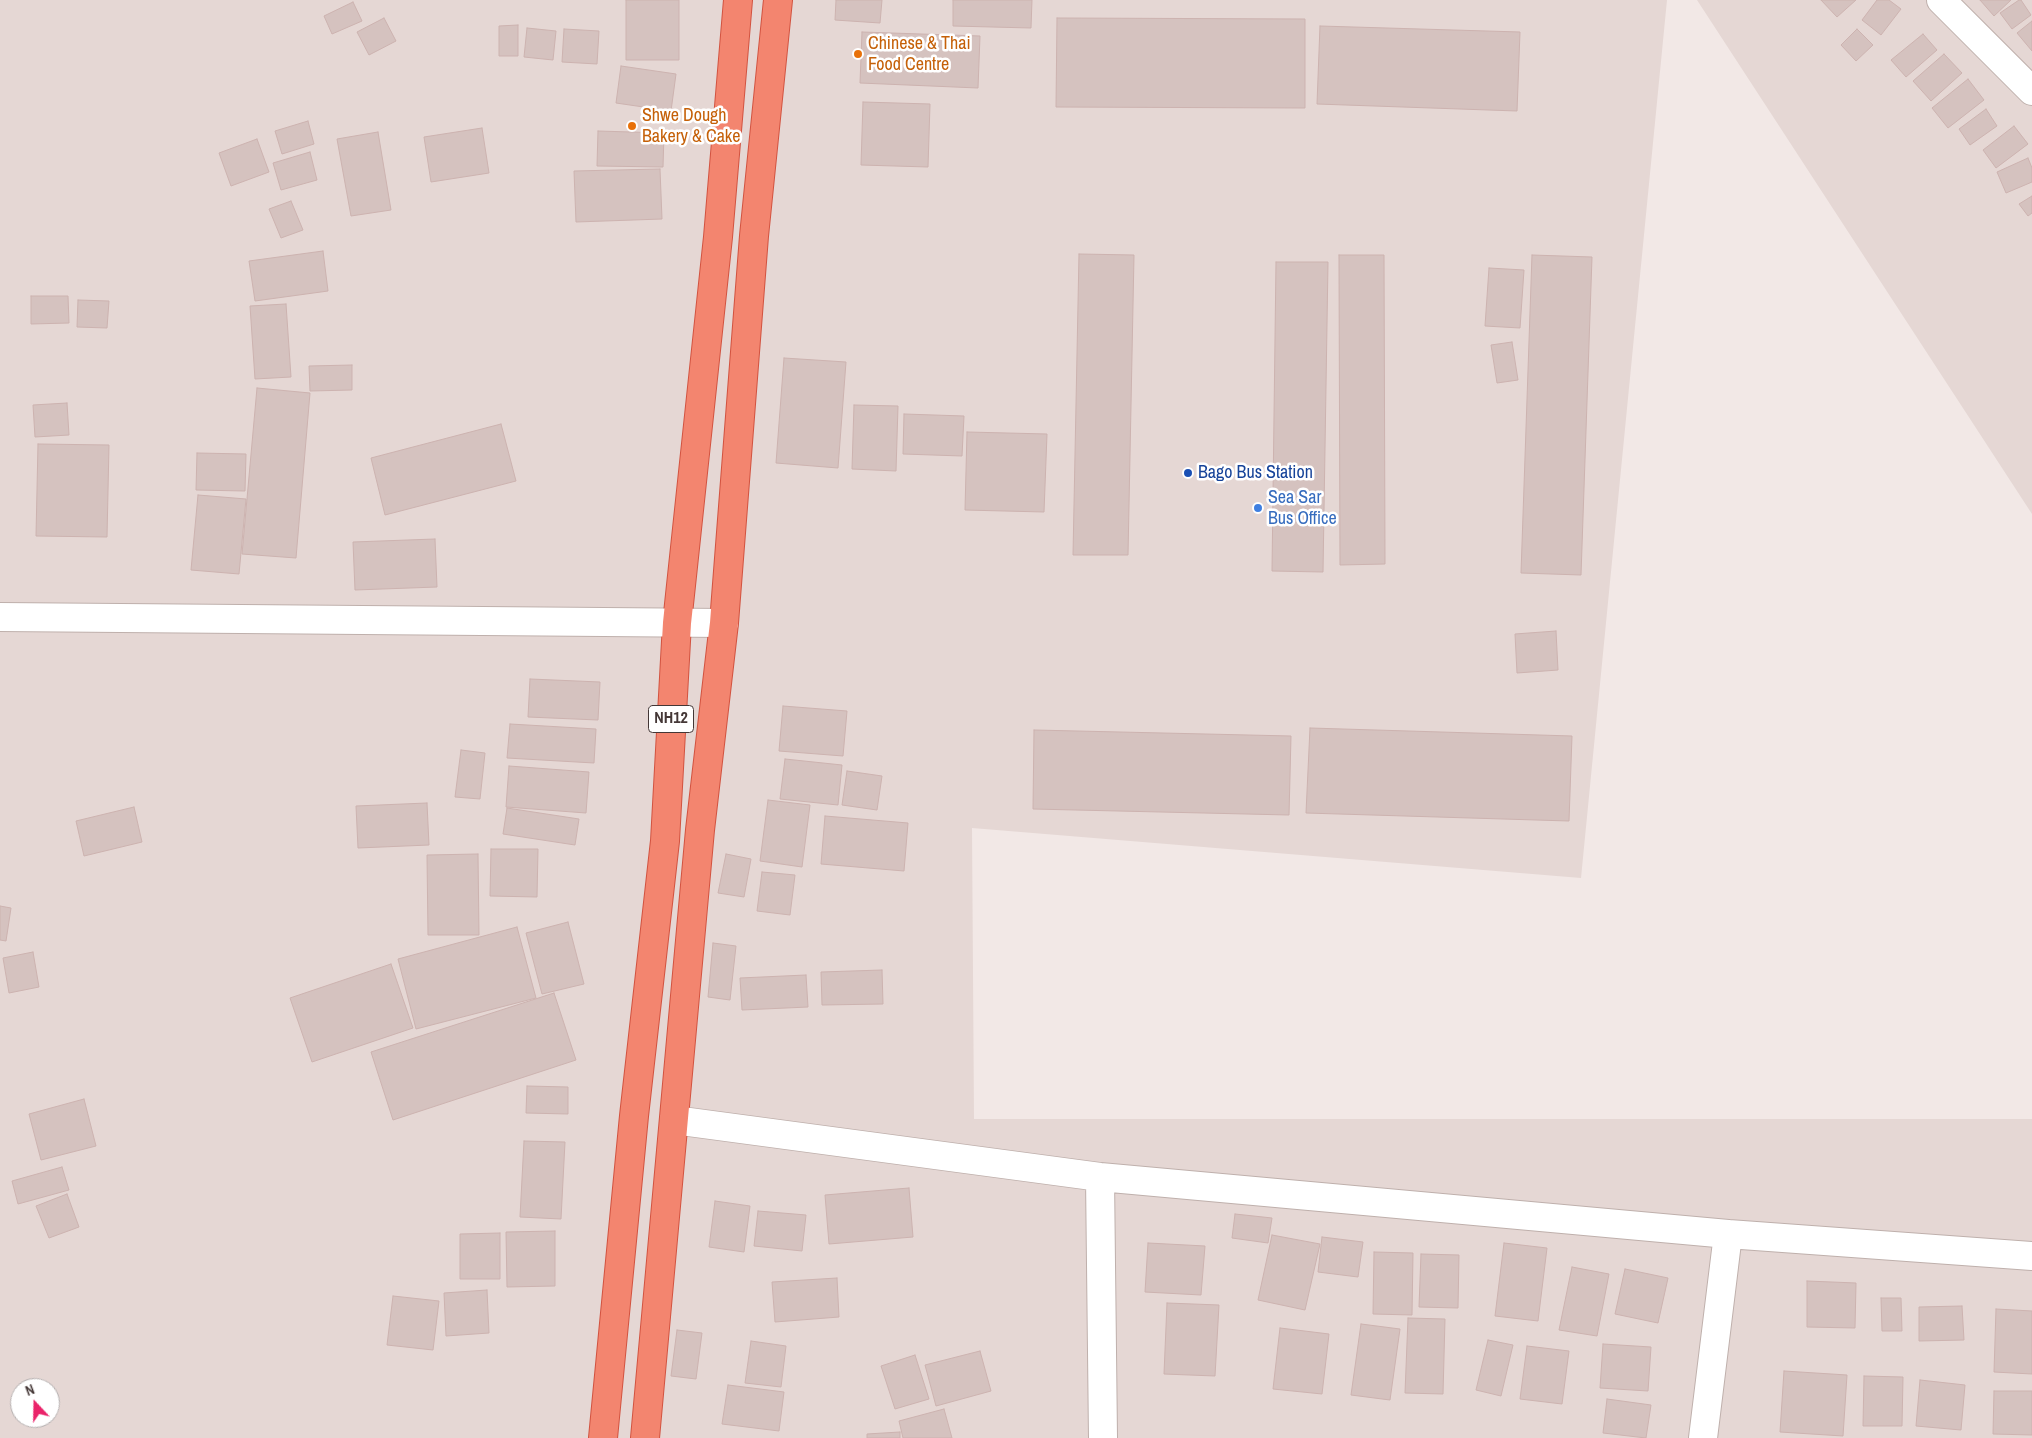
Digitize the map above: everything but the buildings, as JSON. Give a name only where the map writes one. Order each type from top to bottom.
[{"type":"highway","name":"NH12","points":[[603,1438],[634,1116],[665,841],[677,623],[718,237],[738,0]]},
{"type":"highway","name":"NH12","points":[[645,1438],[700,830],[724,623],[754,246],[778,0]]},
{"type":"street","points":[[1941,0],[2032,91]]},
{"type":"street","points":[[0,617],[724,623]]},
{"type":"street","points":[[674,1120],[1100,1177],[1728,1234],[2032,1256]]},
{"type":"street","points":[[1100,1177],[1103,1438]]},
{"type":"street","points":[[1703,1438],[1728,1234]]},
{"type":"shaded area","points":[[0,0],[1667,0],[1581,878],[972,828],[974,1119],[2032,1119],[2032,1438],[0,1438]]},
{"type":"shaded area","points":[[1697,0],[2032,0],[2032,514]]},
{"type":"place","name":"Chinese & Thai Food Centre","points":[[858,54]]},
{"type":"place","name":"Shwe Dough Bakery & Cake","points":[[632,126]]},
{"type":"place","name":"Bago Bus Station","points":[[1188,473]]},
{"type":"place","name":"Sea Sar Bus Office","points":[[1258,508]]}]
